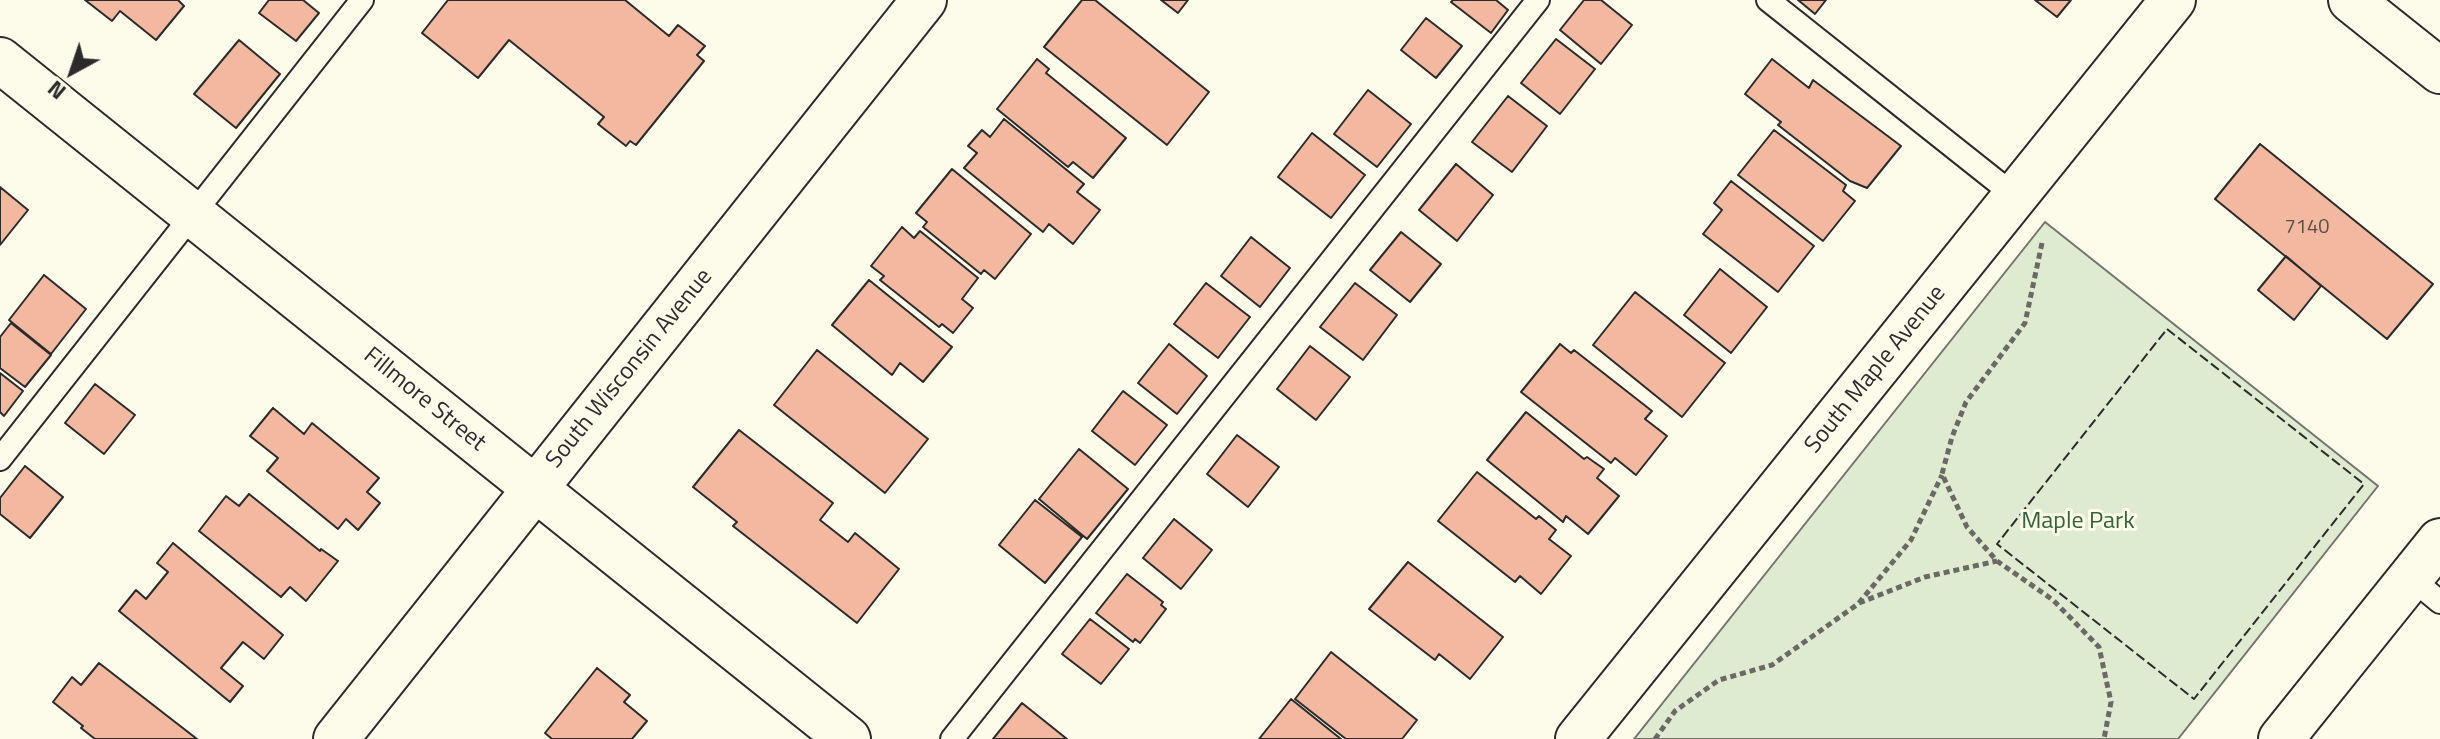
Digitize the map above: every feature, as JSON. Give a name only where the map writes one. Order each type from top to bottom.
[{"type":"street","name":"South Wisconsin Avenue","points":[[336,739],[924,0]]},
{"type":"street","name":"South Maple Avenue","points":[[1578,739],[2173,0]]},
{"type":"street","points":[[2351,0],[2440,71]]},
{"type":"street","name":"Fillmore Street","points":[[0,60],[848,739]]},
{"type":"street","points":[[2281,739],[2425,590],[2440,541]]},
{"type":"lane","points":[[0,459],[362,0]]},
{"type":"lane","points":[[952,739],[1538,0]]},
{"type":"lane","points":[[1768,0],[2015,196]]},
{"type":"path","points":[[1858,604],[1911,540],[1942,474],[1966,402],[2025,323],[2043,234]]},
{"type":"path","points":[[1942,474],[1967,527],[1997,561],[2053,600],[2099,647],[2111,702],[2104,739]]},
{"type":"path","points":[[1655,739],[1675,711],[1719,680],[1772,665],[1858,604],[1925,577],[1997,561]]},
{"type":"green space","name":"Maple Park","points":[[2045,222],[2378,486],[2178,739],[1634,739]]},
{"type":"building","points":[[85,0],[178,0],[184,6],[156,40],[120,11],[112,21]]},
{"type":"building","points":[[269,0],[303,0],[319,13],[296,41],[259,13]]},
{"type":"building","points":[[448,0],[625,0],[669,36],[678,25],[705,46],[697,55],[704,61],[636,145],[630,141],[626,146],[598,124],[604,117],[509,40],[478,78],[422,33]]},
{"type":"building","points":[[1082,0],[1095,0],[1209,92],[1167,145],[1044,47]]},
{"type":"building","points":[[1161,0],[1188,0],[1178,13]]},
{"type":"building","points":[[1496,0],[1508,10],[1491,33],[1451,2]]},
{"type":"building","points":[[1584,0],[1601,0],[1632,25],[1601,64],[1560,30]]},
{"type":"building","points":[[1798,0],[1826,0],[1815,14]]},
{"type":"building","points":[[2035,0],[2071,0],[2057,17]]},
{"type":"building","points":[[1426,18],[1462,46],[1436,78],[1401,50]]},
{"type":"building","points":[[1556,39],[1595,69],[1560,114],[1521,83]]},
{"type":"building","points":[[239,40],[280,74],[236,128],[194,94]]},
{"type":"building","points":[[1037,59],[1049,69],[1046,73],[1126,138],[1093,178],[1073,162],[1068,167],[997,109]]},
{"type":"building","points":[[1772,59],[1809,88],[1813,80],[1901,146],[1867,188],[1850,181],[1778,125],[1781,122],[1745,94]]},
{"type":"building","points":[[1368,90],[1411,124],[1377,167],[1334,134]]},
{"type":"building","points":[[1508,96],[1547,126],[1512,172],[1472,142]]},
{"type":"building","points":[[1004,119],[1084,184],[1077,192],[1100,210],[1073,244],[1049,224],[1043,232],[964,168],[977,153],[968,146],[982,130],[990,137]]},
{"type":"building","points":[[1774,130],[1846,185],[1843,191],[1855,201],[1823,241],[1738,175]]},
{"type":"building","points":[[1312,133],[1365,175],[1331,218],[1278,177]]},
{"type":"building","points":[[2260,144],[2433,284],[2387,339],[2215,199]]},
{"type":"building","points":[[1456,164],[1493,195],[1457,241],[1419,210]]},
{"type":"building","points":[[952,169],[1031,234],[995,279],[984,270],[981,274],[923,227],[927,222],[916,213]]},
{"type":"building","points":[[1731,181],[1814,246],[1778,292],[1703,234],[1722,210],[1714,203]]},
{"type":"building","points":[[0,187],[28,210],[0,245]]},
{"type":"building","points":[[902,227],[914,238],[920,231],[978,278],[962,299],[973,308],[953,333],[942,324],[939,327],[880,280],[884,276],[871,266]]},
{"type":"building","points":[[1401,232],[1441,264],[1410,302],[1370,270]]},
{"type":"building","points":[[1251,237],[1290,268],[1260,307],[1221,276]]},
{"type":"building","points":[[2286,256],[2321,286],[2294,320],[2258,290]]},
{"type":"building","points":[[1720,269],[1767,307],[1731,353],[1684,315]]},
{"type":"building","points":[[44,275],[86,309],[51,354],[9,320]]},
{"type":"building","points":[[869,280],[952,347],[923,382],[900,363],[892,375],[832,325]]},
{"type":"building","points":[[1206,283],[1250,317],[1218,358],[1174,324]]},
{"type":"building","points":[[1355,283],[1397,315],[1363,360],[1320,327]]},
{"type":"building","points":[[1635,292],[1725,363],[1682,417],[1593,345]]},
{"type":"building","points":[[11,323],[51,355],[25,387],[0,368],[0,337]]},
{"type":"building","points":[[1169,344],[1207,376],[1177,414],[1138,383]]},
{"type":"building","points":[[1560,344],[1571,353],[1574,350],[1652,411],[1645,419],[1667,436],[1636,475],[1615,458],[1611,463],[1521,392]]},
{"type":"building","points":[[1310,346],[1350,377],[1316,420],[1277,389]]},
{"type":"building","points":[[817,350],[928,439],[885,493],[774,405]]},
{"type":"building","points":[[0,373],[23,391],[4,416],[0,412]]},
{"type":"building","points":[[95,384],[135,415],[104,454],[65,423]]},
{"type":"building","points":[[1123,391],[1167,425],[1135,465],[1092,431]]},
{"type":"building","points":[[273,408],[304,434],[312,423],[379,478],[367,492],[380,503],[358,530],[346,519],[338,529],[267,471],[278,458],[250,436]]},
{"type":"building","points":[[1526,412],[1584,459],[1587,457],[1604,469],[1597,478],[1619,496],[1588,534],[1566,516],[1563,522],[1487,460]]},
{"type":"building","points":[[739,430],[833,503],[820,520],[848,542],[855,533],[899,569],[857,623],[733,526],[737,522],[693,487]]},
{"type":"building","points":[[1237,435],[1279,467],[1248,507],[1207,474]]},
{"type":"building","points":[[1079,449],[1128,489],[1087,539],[1039,499]]},
{"type":"building","points":[[25,466],[63,497],[30,538],[0,514],[0,498]]},
{"type":"building","points":[[1477,472],[1536,519],[1539,516],[1556,530],[1549,539],[1571,556],[1541,594],[1520,576],[1515,582],[1438,521]]},
{"type":"building","points":[[249,494],[320,551],[338,561],[306,601],[290,587],[281,597],[199,531],[226,496],[239,506]]},
{"type":"building","points":[[1035,500],[1082,537],[1045,583],[999,545]]},
{"type":"building","points":[[1174,519],[1212,550],[1181,589],[1143,558]]},
{"type":"building","points":[[173,543],[283,635],[264,659],[243,642],[221,668],[243,686],[230,702],[119,611],[136,590],[146,599],[168,572],[157,563]]},
{"type":"building","points":[[1408,562],[1503,637],[1470,679],[1439,654],[1435,660],[1369,609]]},
{"type":"building","points":[[1127,574],[1163,602],[1161,605],[1166,609],[1140,643],[1135,639],[1133,642],[1096,613]]},
{"type":"building","points":[[1090,619],[1129,649],[1101,684],[1062,654]]},
{"type":"building","points":[[1331,652],[1417,720],[1402,739],[1346,739],[1295,699]]},
{"type":"building","points":[[99,663],[197,739],[95,739],[53,702],[72,677],[81,685]]},
{"type":"building","points":[[597,668],[630,695],[624,702],[647,721],[632,739],[552,739],[545,733]]},
{"type":"building","points":[[1291,699],[1341,739],[1259,739]]},
{"type":"building","points":[[1022,703],[1067,739],[993,739]]},
{"type":"fence","points":[[2167,329],[2364,484],[2194,699],[1997,544],[2167,329]]}]
